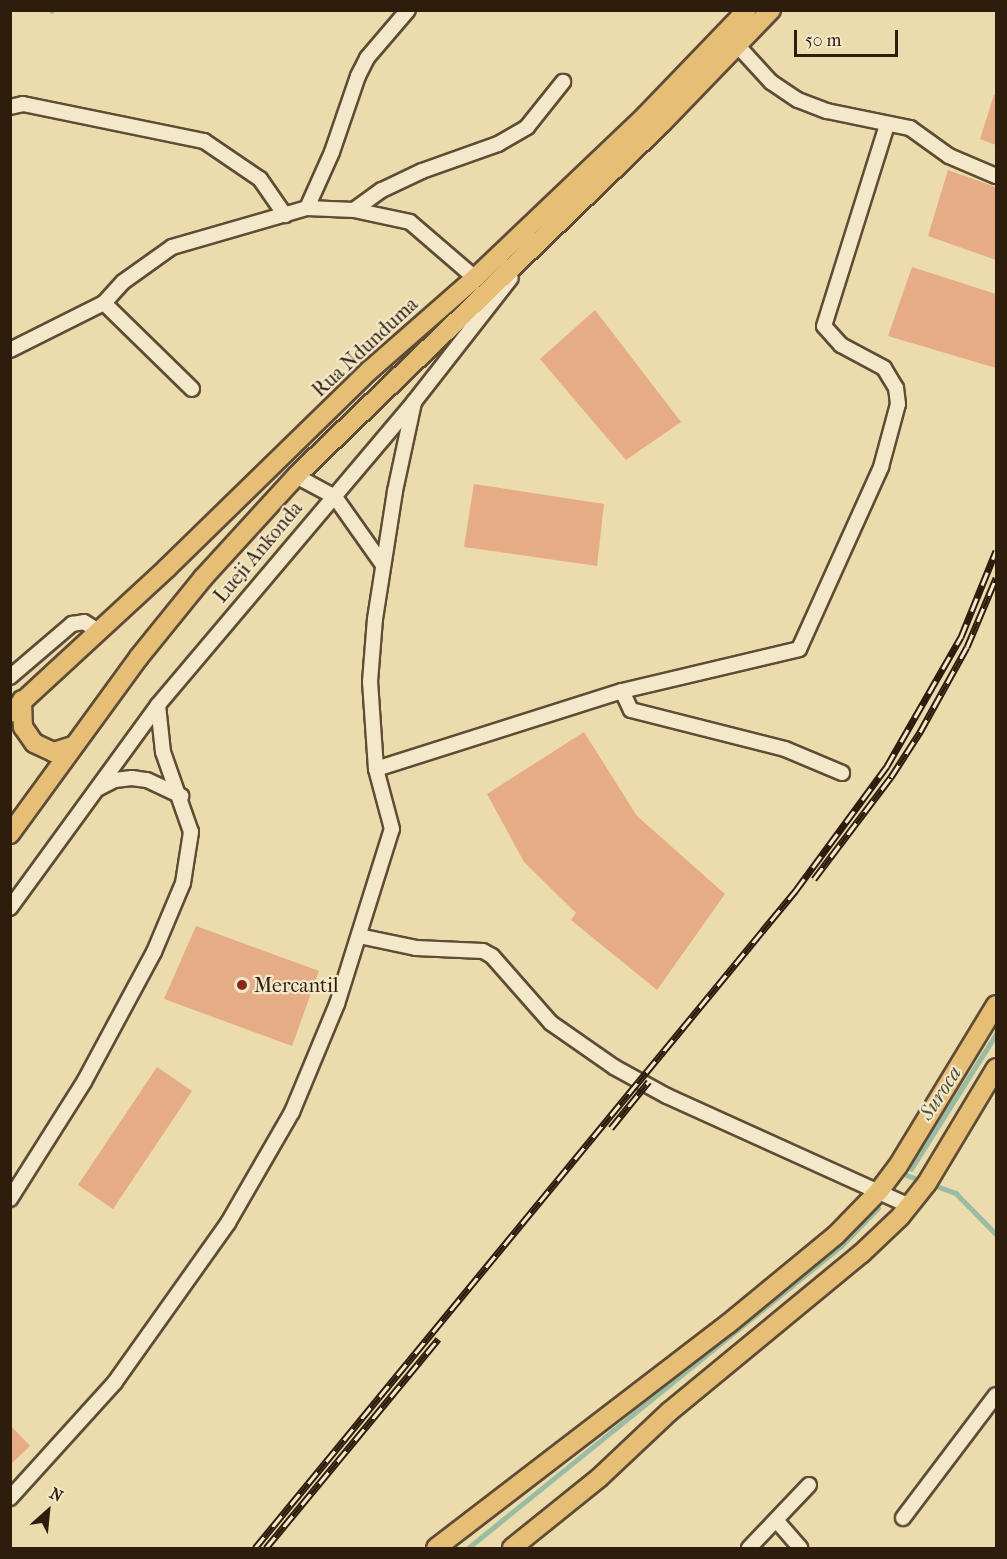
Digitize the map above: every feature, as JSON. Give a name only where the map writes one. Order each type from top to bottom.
[{"type":"main road","name":"Rua Ndunduma","points":[[16,707],[167,568],[370,370],[475,278],[645,116],[747,10]]},
{"type":"main road","points":[[296,476],[738,46],[771,10]]},
{"type":"main road","name":"Lueji Ankonda","points":[[73,746],[203,578],[296,476]]},
{"type":"main road","points":[[16,707],[23,727],[34,743],[53,752],[73,746]]},
{"type":"main road","points":[[10,834],[73,746]]},
{"type":"main road","points":[[436,1548],[783,1280],[879,1191],[996,1005]]},
{"type":"main road","points":[[513,1548],[861,1254],[910,1206],[996,1068]]},
{"type":"street","points":[[307,208],[332,152],[358,76],[367,58],[408,10]]},
{"type":"street","points":[[738,46],[771,82],[798,100],[827,111],[910,128],[949,156],[996,176]]},
{"type":"street","points":[[354,210],[369,196],[422,171],[498,144],[527,127],[563,82]]},
{"type":"street","points":[[10,107],[24,104],[204,141],[260,178],[285,216]]},
{"type":"street","points":[[376,769],[622,691],[799,649],[881,467],[898,404],[896,388],[884,368],[841,345],[824,326],[887,125]]},
{"type":"street","points":[[10,350],[104,303],[123,282],[172,248],[307,208],[354,210],[410,222],[475,278]]},
{"type":"street","name":"Lueji Ankonda","points":[[10,908],[158,705],[414,402],[547,231]]},
{"type":"street","points":[[104,303],[192,388]]},
{"type":"street","points":[[10,1498],[115,1382],[228,1223],[292,1112],[337,1004],[392,829],[376,769],[370,682],[383,565],[414,402]]},
{"type":"street","points":[[296,476],[335,496],[383,565]]},
{"type":"street","points":[[10,678],[72,624],[84,622],[97,630]]},
{"type":"street","points":[[622,691],[631,710],[785,749],[842,773]]},
{"type":"street","points":[[10,1200],[84,1082],[154,952],[183,883],[191,832],[181,796],[163,752],[158,705]]},
{"type":"street","points":[[94,791],[115,780],[132,778],[147,780],[181,796]]},
{"type":"street","points":[[359,936],[431,950],[483,951],[492,956],[551,1023],[614,1067],[667,1096],[910,1206]]},
{"type":"street","points":[[903,1518],[996,1395]]},
{"type":"street","points":[[749,1548],[809,1485]]},
{"type":"street","points":[[776,1520],[800,1548]]},
{"type":"building","points":[[994,95],[996,95],[996,145],[980,139]]},
{"type":"building","points":[[948,170],[996,187],[996,260],[928,236]]},
{"type":"building","points":[[912,267],[996,294],[996,368],[888,336]]},
{"type":"building","points":[[595,310],[681,422],[626,460],[540,359]]},
{"type":"building","points":[[474,484],[604,504],[597,566],[464,547]]},
{"type":"building","points":[[584,732],[637,816],[725,894],[657,990],[571,920],[576,913],[524,862],[487,794]]},
{"type":"building","name":"Mercantil","points":[[196,926],[319,971],[292,1046],[164,999]]},
{"type":"building","points":[[157,1067],[192,1091],[113,1209],[78,1185]]},
{"type":"building","points":[[10,1425],[30,1446],[10,1465]]},
{"type":"waterway","name":"Suroca","points":[[911,1169],[996,1034]]},
{"type":"waterway","points":[[906,1175],[923,1181]]},
{"type":"waterway","points":[[931,1184],[956,1193],[996,1234]]},
{"type":"waterway","points":[[468,1548],[840,1247],[878,1208]]},
{"type":"railway","points":[[255,1548],[796,890],[887,766],[961,637],[996,551]]},
{"type":"railway","points":[[814,879],[891,777],[920,732],[967,647],[996,578]]},
{"type":"railway","points":[[611,1128],[649,1081]]},
{"type":"railway","points":[[266,1548],[438,1339]]},
{"type":"place","name":"Mercantil","points":[[242,985]]}]
